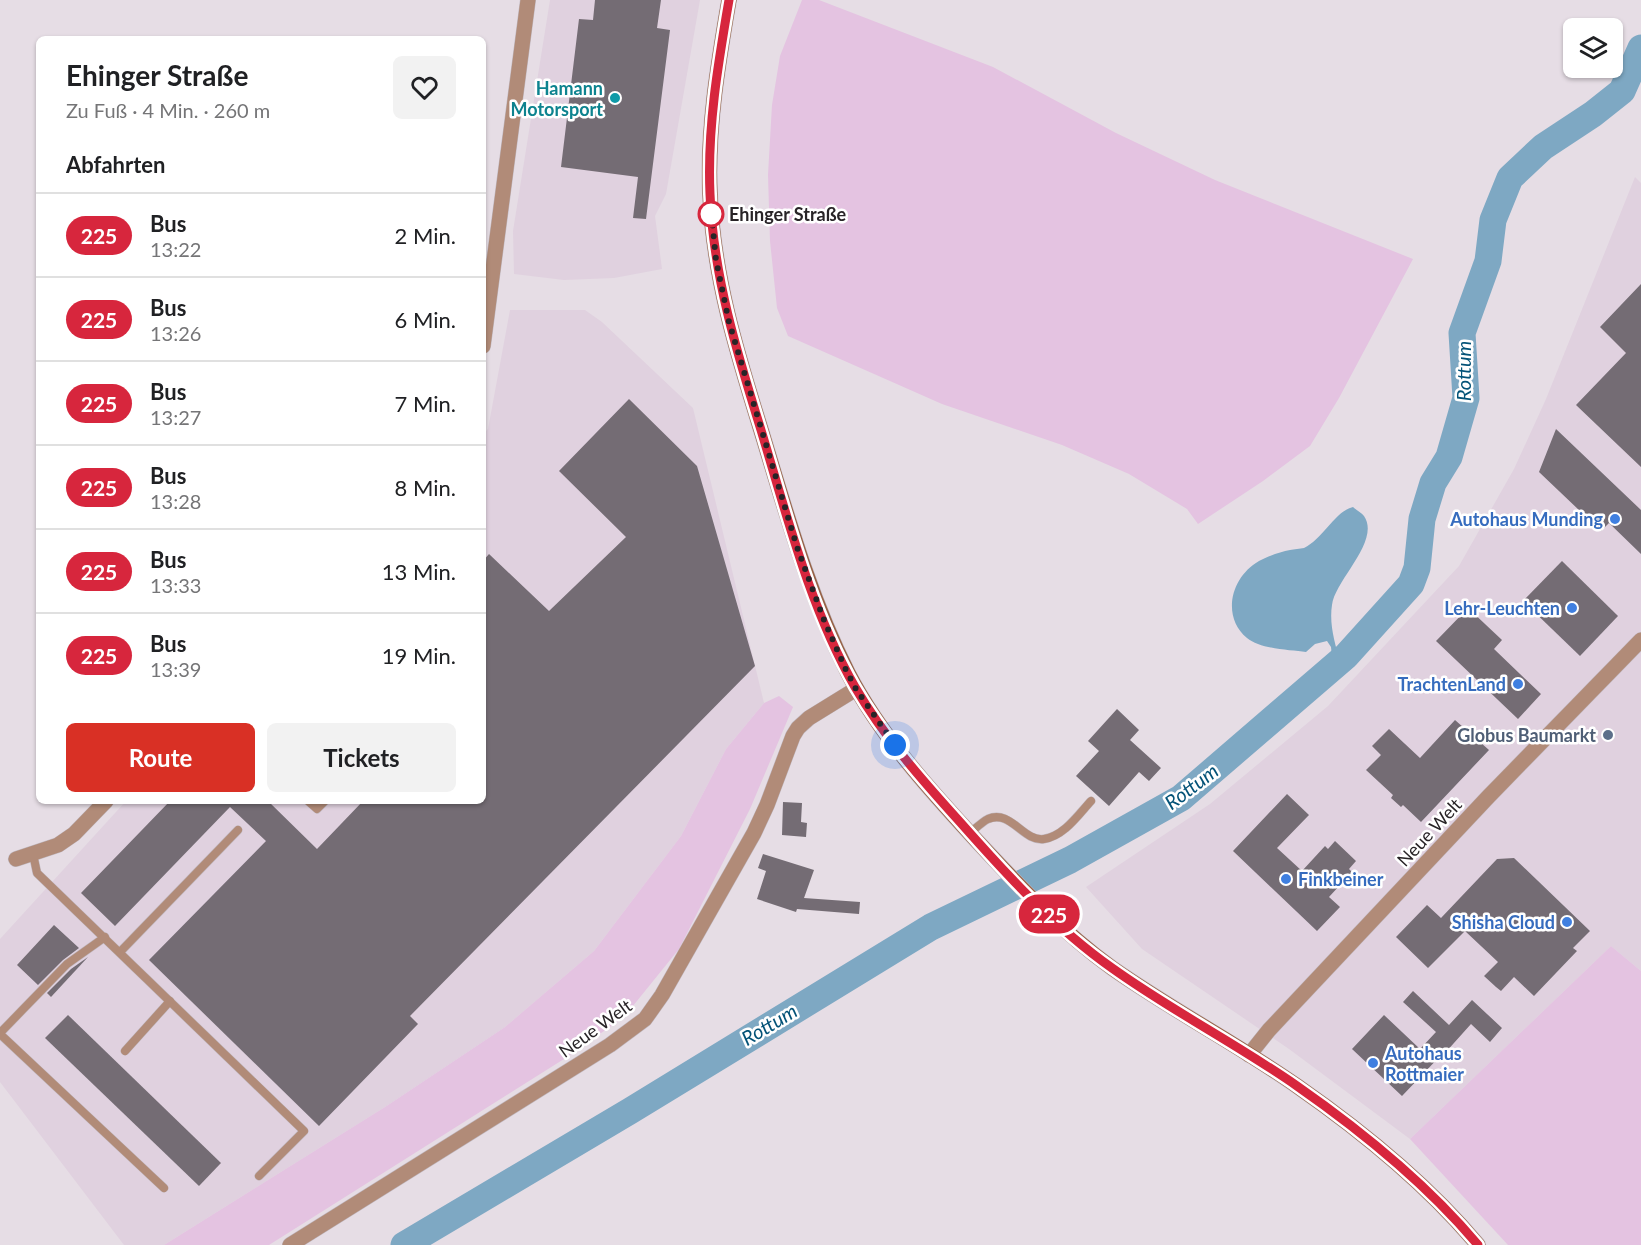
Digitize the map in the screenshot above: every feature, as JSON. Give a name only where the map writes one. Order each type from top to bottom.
[{"type":"main road","points":[[729,0],[714,88],[710,140],[710,191],[716,260],[729,322],[797,547],[824,620],[856,689],[915,773],[995,861],[1072,936],[1111,968],[1295,1084],[1363,1134],[1441,1203],[1478,1245]]},
{"type":"street","points":[[486,323],[528,0]]},
{"type":"street","name":"Neue Welt","points":[[1249,1055],[1269,1030],[1489,796],[1641,640]]},
{"type":"street","name":"Neue Welt","points":[[290,1245],[610,1045],[645,1018],[662,995],[754,833],[767,805],[792,736],[809,718],[856,689]]},
{"type":"street","points":[[16,859],[58,845],[74,834],[103,804]]},
{"type":"lane","points":[[970,833],[987,819],[996,816],[1006,819],[1038,839],[1046,839],[1067,828],[1091,801]]},
{"type":"lane","points":[[120,952],[238,830]]},
{"type":"lane","points":[[33,854],[37,873],[304,1131],[260,1176]]},
{"type":"lane","points":[[105,937],[67,964],[0,1033],[164,1188]]},
{"type":"lane","points":[[125,1051],[170,1002]]},
{"type":"shaded area","name":"Hamann Motorsport","points":[[550,0],[700,0],[666,194],[655,216],[662,269],[614,278],[564,280],[514,274],[513,231]]},
{"type":"shaded area","points":[[802,0],[819,0],[993,67],[1116,133],[1215,180],[1413,259],[1339,398],[1310,446],[1263,481],[1198,524],[1187,509],[1129,474],[1062,445],[942,404],[788,336],[777,308],[770,241],[768,175],[772,105],[780,56]]},
{"type":"shaded area","points":[[1635,177],[1641,183],[1641,971],[1611,946],[1410,1139],[1289,1049],[1142,949],[1086,887],[1210,804],[1328,706],[1459,566],[1514,469],[1546,399]]},
{"type":"shaded area","points":[[510,310],[585,310],[602,322],[693,408],[764,703],[726,749],[681,836],[594,951],[505,1027],[385,1107],[164,1245],[124,1245],[0,1082],[0,939],[123,804],[486,804],[486,431]]},
{"type":"shaded area","points":[[779,696],[793,707],[750,809],[679,949],[624,1017],[564,1059],[269,1245],[164,1245],[385,1107],[505,1027],[594,951],[681,836],[726,749],[764,703]]},
{"type":"shaded area","points":[[1611,946],[1641,971],[1641,1245],[1508,1245],[1410,1139]]},
{"type":"water","points":[[1353,507],[1364,516],[1368,526],[1367,537],[1362,549],[1335,595],[1332,605],[1334,641],[1340,661],[1333,667],[1331,647],[1327,641],[1315,644],[1306,652],[1267,647],[1247,638],[1234,619],[1232,608],[1236,587],[1249,568],[1270,556],[1304,548],[1311,544],[1340,514]]},
{"type":"building","name":"Hamann Motorsport","points":[[595,0],[661,0],[657,28],[670,30],[646,219],[633,218],[638,177],[561,167],[579,19],[593,20]]},
{"type":"building","points":[[1641,284],[1641,467],[1576,405],[1626,353],[1600,327]]},
{"type":"building","points":[[629,399],[697,466],[755,666],[410,1016],[418,1024],[319,1126],[149,960],[266,841],[230,807],[115,926],[81,893],[167,804],[271,804],[317,849],[360,804],[486,804],[486,558],[489,554],[549,611],[626,537],[559,471]]},
{"type":"building","points":[[1556,429],[1641,510],[1641,554],[1609,523],[1601,531],[1539,472]]},
{"type":"building","points":[[1562,561],[1618,616],[1580,656],[1523,601]]},
{"type":"building","points":[[1468,608],[1502,640],[1494,649],[1541,694],[1518,719],[1436,641]]},
{"type":"building","points":[[1117,709],[1139,730],[1130,740],[1161,768],[1149,781],[1139,772],[1109,806],[1076,776],[1099,751],[1088,741]]},
{"type":"building","points":[[1455,720],[1489,750],[1421,822],[1403,805],[1401,807],[1391,798],[1393,795],[1366,770],[1381,755],[1372,746],[1389,729],[1420,758]]},
{"type":"building","name":"Finkbeiner","points":[[1287,794],[1309,815],[1277,848],[1302,871],[1325,846],[1328,849],[1335,841],[1356,861],[1349,869],[1352,872],[1329,897],[1340,907],[1317,931],[1233,851]]},
{"type":"building","points":[[783,802],[802,803],[801,822],[807,823],[806,837],[782,835]]},
{"type":"building","points":[[763,854],[814,870],[804,898],[860,902],[859,914],[797,909],[796,912],[757,899],[766,871],[758,868]]},
{"type":"building","points":[[1514,858],[1590,931],[1573,948],[1577,951],[1534,996],[1514,977],[1501,991],[1484,976],[1498,962],[1465,931],[1428,968],[1396,937],[1427,905],[1441,918],[1497,859]]},
{"type":"building","points":[[54,925],[79,948],[63,960],[38,985],[17,965]]},
{"type":"building","points":[[88,957],[51,997],[47,993],[71,969]]},
{"type":"building","points":[[1413,991],[1449,1025],[1472,1000],[1502,1028],[1490,1042],[1471,1024],[1402,1096],[1352,1049],[1384,1015],[1420,1049],[1436,1032],[1403,1002]]},
{"type":"building","points":[[68,1015],[221,1163],[199,1186],[45,1038]]},
{"type":"waterway","name":"Rottum","points":[[404,1245],[630,1111],[931,927],[1070,860],[1181,798],[1346,656],[1411,584],[1417,568],[1422,519],[1433,483],[1449,457],[1466,398],[1462,333],[1488,261],[1493,220],[1510,178],[1543,147],[1593,114],[1622,91],[1641,48]]},
{"type":"bus line","name":"225","points":[[729,0],[714,88],[710,140],[710,191],[716,260],[729,322],[747,386],[797,547],[824,620],[856,689],[915,773],[995,861],[1072,936],[1111,968],[1295,1084],[1357,1129],[1441,1203],[1478,1245]]},
{"type":"place","name":"Hamann Motorsport","points":[[615,98]]},
{"type":"place","name":"Ehinger Straße","points":[[711,214]]},
{"type":"place","name":"Autohaus Munding","points":[[1615,519]]},
{"type":"place","name":"Lehr-Leuchten","points":[[1572,608]]},
{"type":"place","name":"TrachtenLand","points":[[1518,684]]},
{"type":"place","name":"Globus Baumarkt","points":[[1608,735]]},
{"type":"place","name":"Finkbeiner","points":[[1286,879]]},
{"type":"place","name":"Shisha Cloud","points":[[1567,922]]},
{"type":"place","name":"Autohaus Rottmaier","points":[[1373,1063]]},
{"type":"route","points":[[711,214],[711,209],[716,260],[729,322],[797,547],[824,620],[846,670],[856,689],[895,745]]}]
